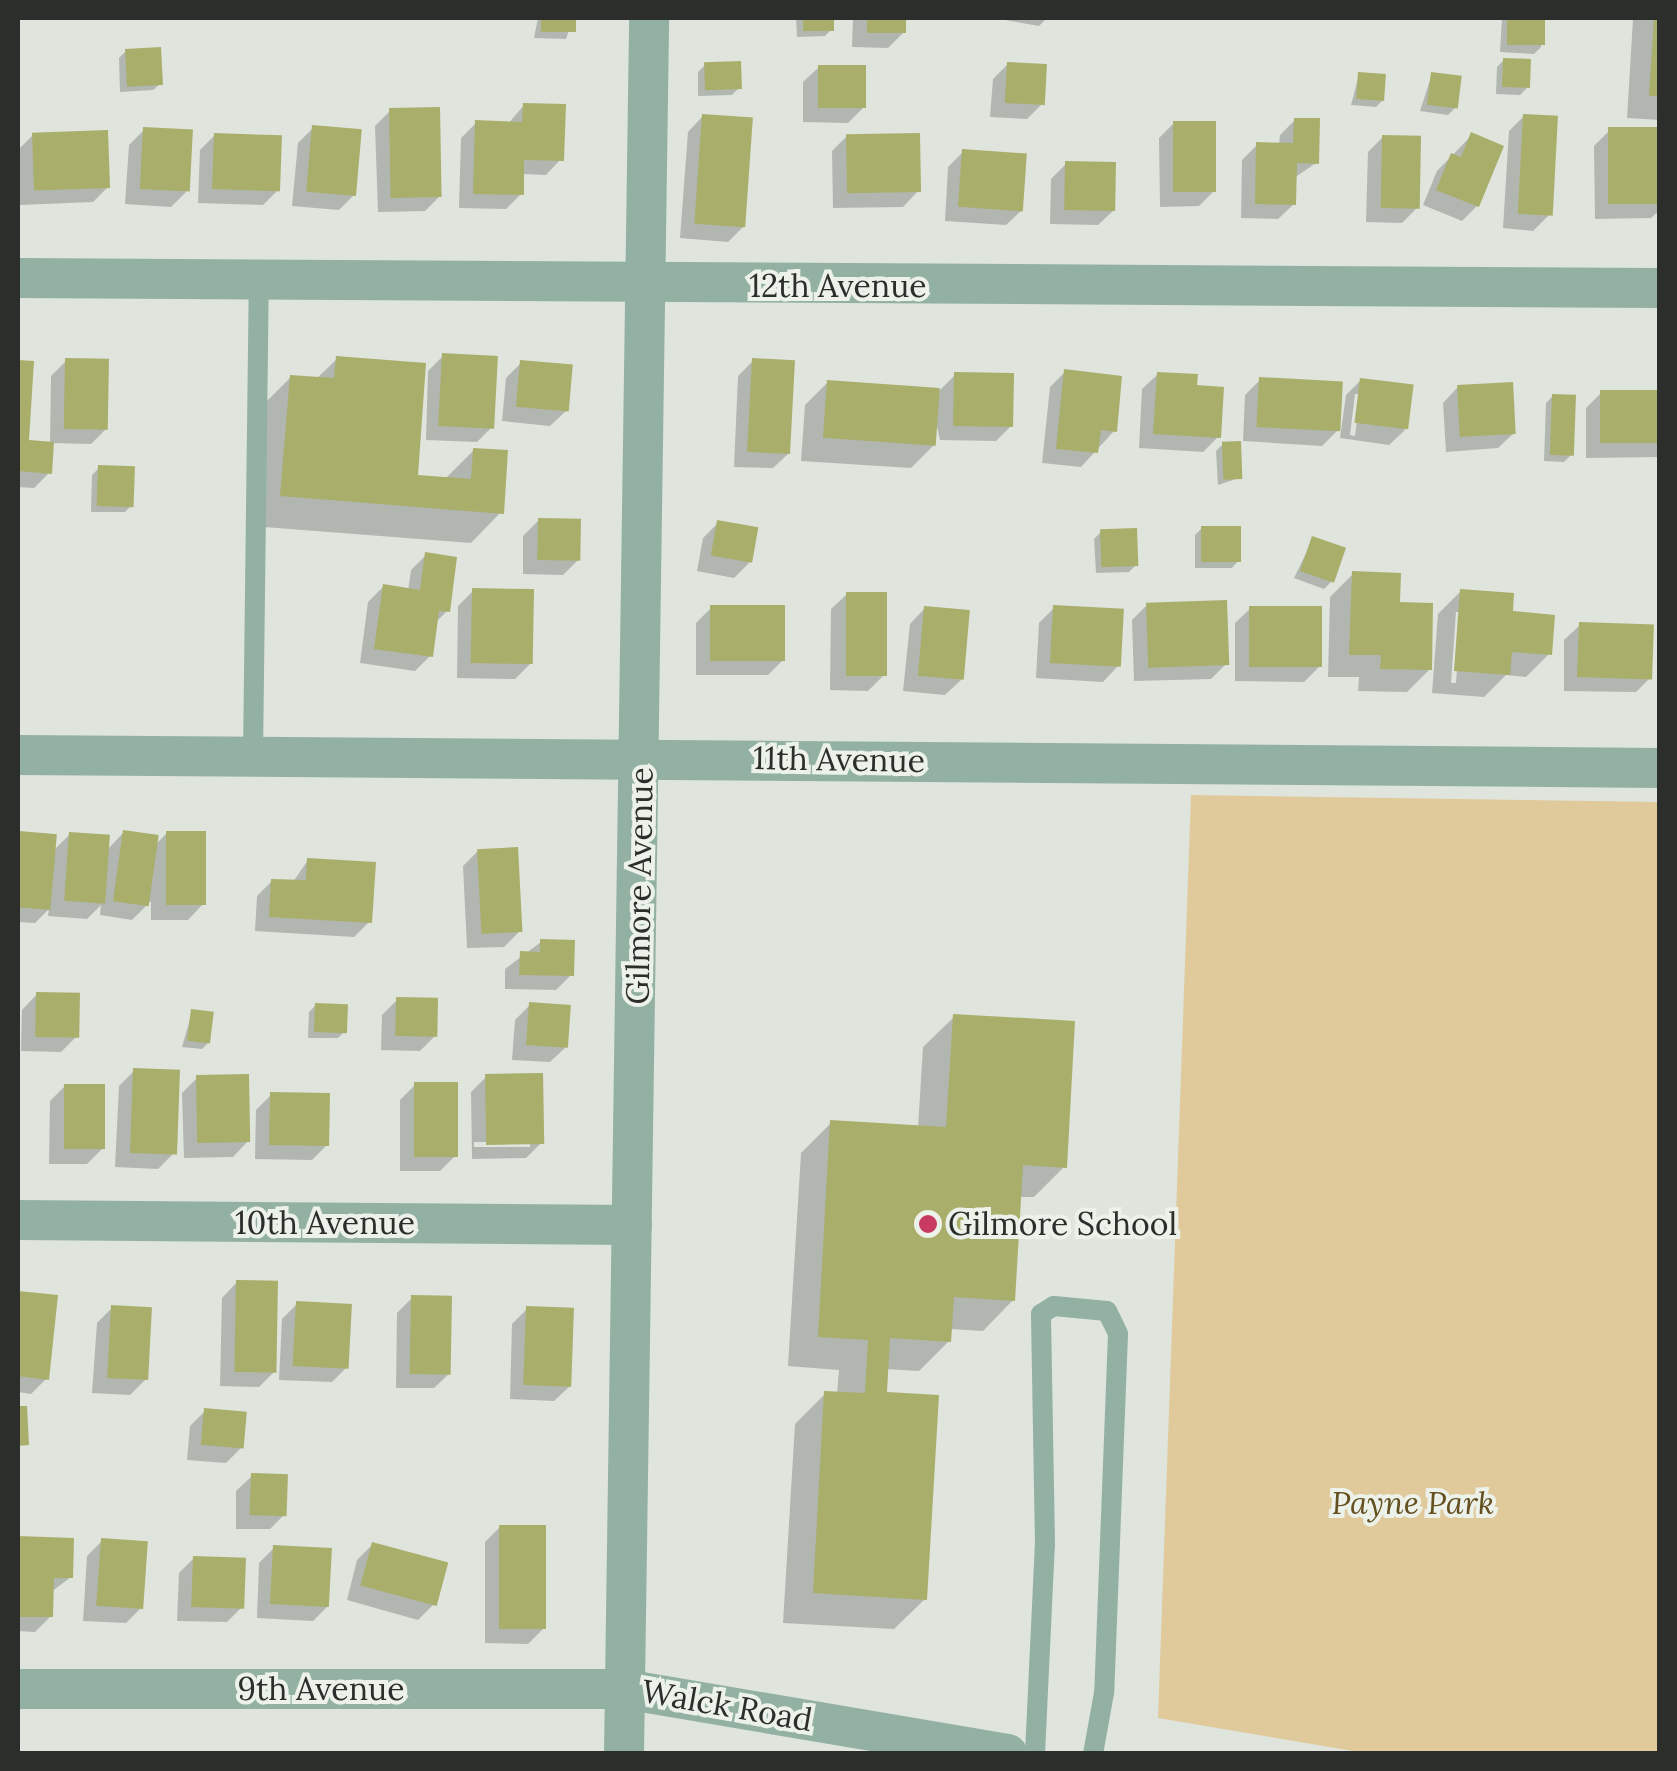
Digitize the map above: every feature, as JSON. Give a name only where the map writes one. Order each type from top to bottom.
[{"type":"street","name":"Gilmore Avenue","points":[[624,1754],[643,758],[650,18]]},
{"type":"street","name":"12th Avenue","points":[[18,278],[648,286],[1660,288]]},
{"type":"street","name":"11th Avenue","points":[[18,754],[1660,768]]},
{"type":"street","name":"10th Avenue","points":[[18,1220],[632,1225]]},
{"type":"street","name":"9th Avenue","points":[[18,1688],[624,1689]]},
{"type":"street","name":"Walck Road","points":[[624,1689],[1008,1754]]},
{"type":"lane","points":[[253,756],[260,506],[259,281]]},
{"type":"lane","points":[[1035,1754],[1045,1545],[1041,1314],[1054,1306],[1106,1311],[1118,1334],[1104,1694],[1093,1754]]},
{"type":"green space","name":"Payne Park","points":[[1191,795],[1659,802],[1659,1753],[1365,1753],[1158,1718]]},
{"type":"building","points":[[541,18],[576,18],[576,32],[541,32]]},
{"type":"building","points":[[803,18],[834,18],[834,31],[803,31]]},
{"type":"building","points":[[867,18],[906,18],[906,33],[867,33]]},
{"type":"building","points":[[1507,18],[1545,18],[1545,45],[1507,45]]},
{"type":"building","points":[[1654,18],[1660,18],[1660,96],[1649,96]]},
{"type":"building","points":[[161,47],[163,85],[127,87],[125,49]]},
{"type":"building","points":[[1503,58],[1531,59],[1530,88],[1502,87]]},
{"type":"building","points":[[741,61],[742,89],[705,90],[704,62]]},
{"type":"building","points":[[1007,62],[1047,64],[1045,105],[1005,103]]},
{"type":"building","points":[[818,65],[866,65],[866,108],[818,108]]},
{"type":"building","points":[[1358,72],[1386,74],[1384,101],[1356,99]]},
{"type":"building","points":[[1431,72],[1462,76],[1458,109],[1427,105]]},
{"type":"building","points":[[523,103],[566,104],[564,161],[524,160],[524,195],[473,194],[475,120],[522,122]]},
{"type":"building","points":[[440,107],[442,197],[391,198],[389,108]]},
{"type":"building","points":[[702,114],[753,118],[745,227],[694,224]]},
{"type":"building","points":[[1523,114],[1558,116],[1553,216],[1518,214]]},
{"type":"building","points":[[1294,118],[1320,118],[1319,164],[1297,163],[1296,205],[1255,204],[1256,142],[1293,143]]},
{"type":"building","points":[[1173,121],[1216,121],[1216,192],[1173,192]]},
{"type":"building","points":[[312,125],[362,129],[356,196],[306,192]]},
{"type":"building","points":[[143,127],[193,130],[190,192],[140,189]]},
{"type":"building","points":[[1608,127],[1660,127],[1660,204],[1608,204]]},
{"type":"building","points":[[108,130],[110,188],[34,191],[32,133]]},
{"type":"building","points":[[1471,132],[1504,146],[1479,207],[1436,190],[1451,153],[1461,157]]},
{"type":"building","points":[[214,133],[282,135],[280,191],[212,189]]},
{"type":"building","points":[[920,133],[921,192],[847,193],[846,134]]},
{"type":"building","points":[[1382,135],[1421,136],[1420,209],[1381,208]]},
{"type":"building","points":[[962,149],[1027,154],[1023,211],[958,207]]},
{"type":"building","points":[[1065,161],[1116,162],[1115,211],[1064,210]]},
{"type":"building","points":[[442,353],[498,356],[494,429],[438,426]]},
{"type":"building","points":[[336,356],[426,363],[418,475],[471,479],[473,448],[508,450],[504,514],[280,496],[290,375],[334,378]]},
{"type":"building","points":[[65,358],[109,359],[108,430],[64,429]]},
{"type":"building","points":[[752,358],[795,360],[790,454],[747,452]]},
{"type":"building","points":[[18,360],[34,361],[29,440],[54,442],[52,474],[18,471]]},
{"type":"building","points":[[520,360],[573,365],[569,411],[516,407]]},
{"type":"building","points":[[1064,369],[1122,376],[1117,432],[1101,430],[1098,453],[1056,449]]},
{"type":"building","points":[[954,372],[1014,373],[1013,427],[953,426]]},
{"type":"building","points":[[1157,372],[1198,374],[1197,385],[1224,387],[1221,438],[1153,434]]},
{"type":"building","points":[[1259,377],[1343,381],[1340,431],[1256,427]]},
{"type":"building","points":[[1360,378],[1414,385],[1408,429],[1355,423]]},
{"type":"building","points":[[827,380],[940,388],[936,446],[823,438]]},
{"type":"building","points":[[1513,382],[1516,434],[1460,437],[1457,385]]},
{"type":"building","points":[[1600,390],[1660,390],[1660,443],[1600,443]]},
{"type":"building","points":[[1552,394],[1576,395],[1574,456],[1550,455]]},
{"type":"building","points":[[1241,441],[1242,479],[1223,480],[1222,442]]},
{"type":"building","points":[[98,465],[135,466],[134,507],[97,506]]},
{"type":"building","points":[[538,518],[581,519],[580,561],[537,560]]},
{"type":"building","points":[[717,520],[758,527],[752,563],[711,555]]},
{"type":"building","points":[[1201,526],[1241,526],[1241,562],[1201,562]]},
{"type":"building","points":[[1137,528],[1138,566],[1101,567],[1100,529]]},
{"type":"building","points":[[1312,536],[1346,548],[1334,583],[1300,571]]},
{"type":"building","points":[[425,552],[457,557],[450,612],[439,611],[433,657],[374,649],[383,584],[420,590]]},
{"type":"building","points":[[1352,571],[1401,573],[1400,602],[1433,603],[1432,670],[1380,669],[1381,655],[1349,655]]},
{"type":"building","points":[[472,588],[534,589],[533,664],[471,663]]},
{"type":"building","points":[[1460,589],[1514,593],[1513,611],[1555,615],[1552,655],[1512,652],[1510,675],[1454,671]]},
{"type":"building","points":[[846,592],[887,592],[887,676],[846,676]]},
{"type":"building","points":[[1227,600],[1229,665],[1148,668],[1146,603]]},
{"type":"building","points":[[710,605],[785,605],[785,661],[710,661]]},
{"type":"building","points":[[1053,605],[1124,609],[1121,667],[1050,663]]},
{"type":"building","points":[[924,606],[970,610],[964,680],[918,676]]},
{"type":"building","points":[[1249,606],[1322,606],[1322,667],[1249,667]]},
{"type":"building","points":[[1579,622],[1654,625],[1652,680],[1577,677]]},
{"type":"building","points":[[123,830],[159,835],[149,906],[113,901]]},
{"type":"building","points":[[19,831],[57,834],[50,910],[18,907]]},
{"type":"building","points":[[166,831],[206,831],[206,905],[166,905]]},
{"type":"building","points":[[69,832],[110,835],[105,904],[64,901]]},
{"type":"building","points":[[518,847],[522,932],[482,934],[477,849]]},
{"type":"building","points":[[307,858],[376,862],[372,923],[269,917],[271,879],[306,880]]},
{"type":"building","points":[[540,939],[575,940],[574,976],[519,975],[520,951],[540,952]]},
{"type":"building","points":[[36,992],[80,993],[79,1038],[35,1037]]},
{"type":"building","points":[[396,997],[438,998],[437,1037],[395,1036]]},
{"type":"building","points":[[529,1002],[571,1005],[568,1048],[526,1045]]},
{"type":"building","points":[[315,1003],[348,1004],[347,1033],[314,1032]]},
{"type":"building","points":[[191,1009],[214,1012],[210,1044],[187,1041]]},
{"type":"building","points":[[953,1014],[1075,1021],[1067,1168],[1023,1165],[1015,1301],[954,1297],[951,1342],[890,1338],[887,1392],[939,1395],[927,1600],[813,1593],[824,1391],[865,1393],[868,1340],[818,1337],[830,1120],[946,1127]]},
{"type":"building","points":[[133,1068],[180,1070],[177,1155],[130,1153]]},
{"type":"building","points":[[543,1073],[544,1144],[486,1145],[485,1074]]},
{"type":"building","points":[[249,1074],[250,1142],[197,1143],[196,1075]]},
{"type":"building","points":[[414,1082],[458,1082],[458,1157],[414,1157]]},
{"type":"building","points":[[64,1084],[105,1084],[105,1149],[64,1149]]},
{"type":"building","points":[[270,1092],[330,1093],[329,1146],[269,1145]]},
{"type":"building","points":[[236,1280],[278,1281],[276,1373],[234,1372]]},
{"type":"building","points":[[18,1291],[58,1295],[49,1380],[18,1376]]},
{"type":"building","points":[[411,1295],[452,1296],[451,1375],[410,1374]]},
{"type":"building","points":[[296,1301],[352,1304],[349,1369],[293,1366]]},
{"type":"building","points":[[111,1305],[152,1307],[148,1380],[107,1378]]},
{"type":"building","points":[[526,1306],[574,1308],[571,1387],[523,1385]]},
{"type":"building","points":[[18,1406],[27,1406],[29,1445],[18,1446]]},
{"type":"building","points":[[204,1408],[247,1412],[244,1449],[201,1445]]},
{"type":"building","points":[[251,1473],[288,1474],[287,1516],[250,1515]]},
{"type":"building","points":[[499,1525],[546,1525],[546,1629],[499,1629]]},
{"type":"building","points":[[18,1536],[74,1538],[73,1578],[54,1578],[53,1617],[18,1617]]},
{"type":"building","points":[[101,1538],[148,1541],[143,1609],[96,1606]]},
{"type":"building","points":[[372,1542],[448,1562],[437,1606],[360,1585]]},
{"type":"building","points":[[273,1545],[332,1548],[329,1607],[270,1604]]},
{"type":"building","points":[[193,1556],[246,1558],[244,1609],[191,1607]]},
{"type":"place","name":"Gilmore School","points":[[928,1224]]}]
